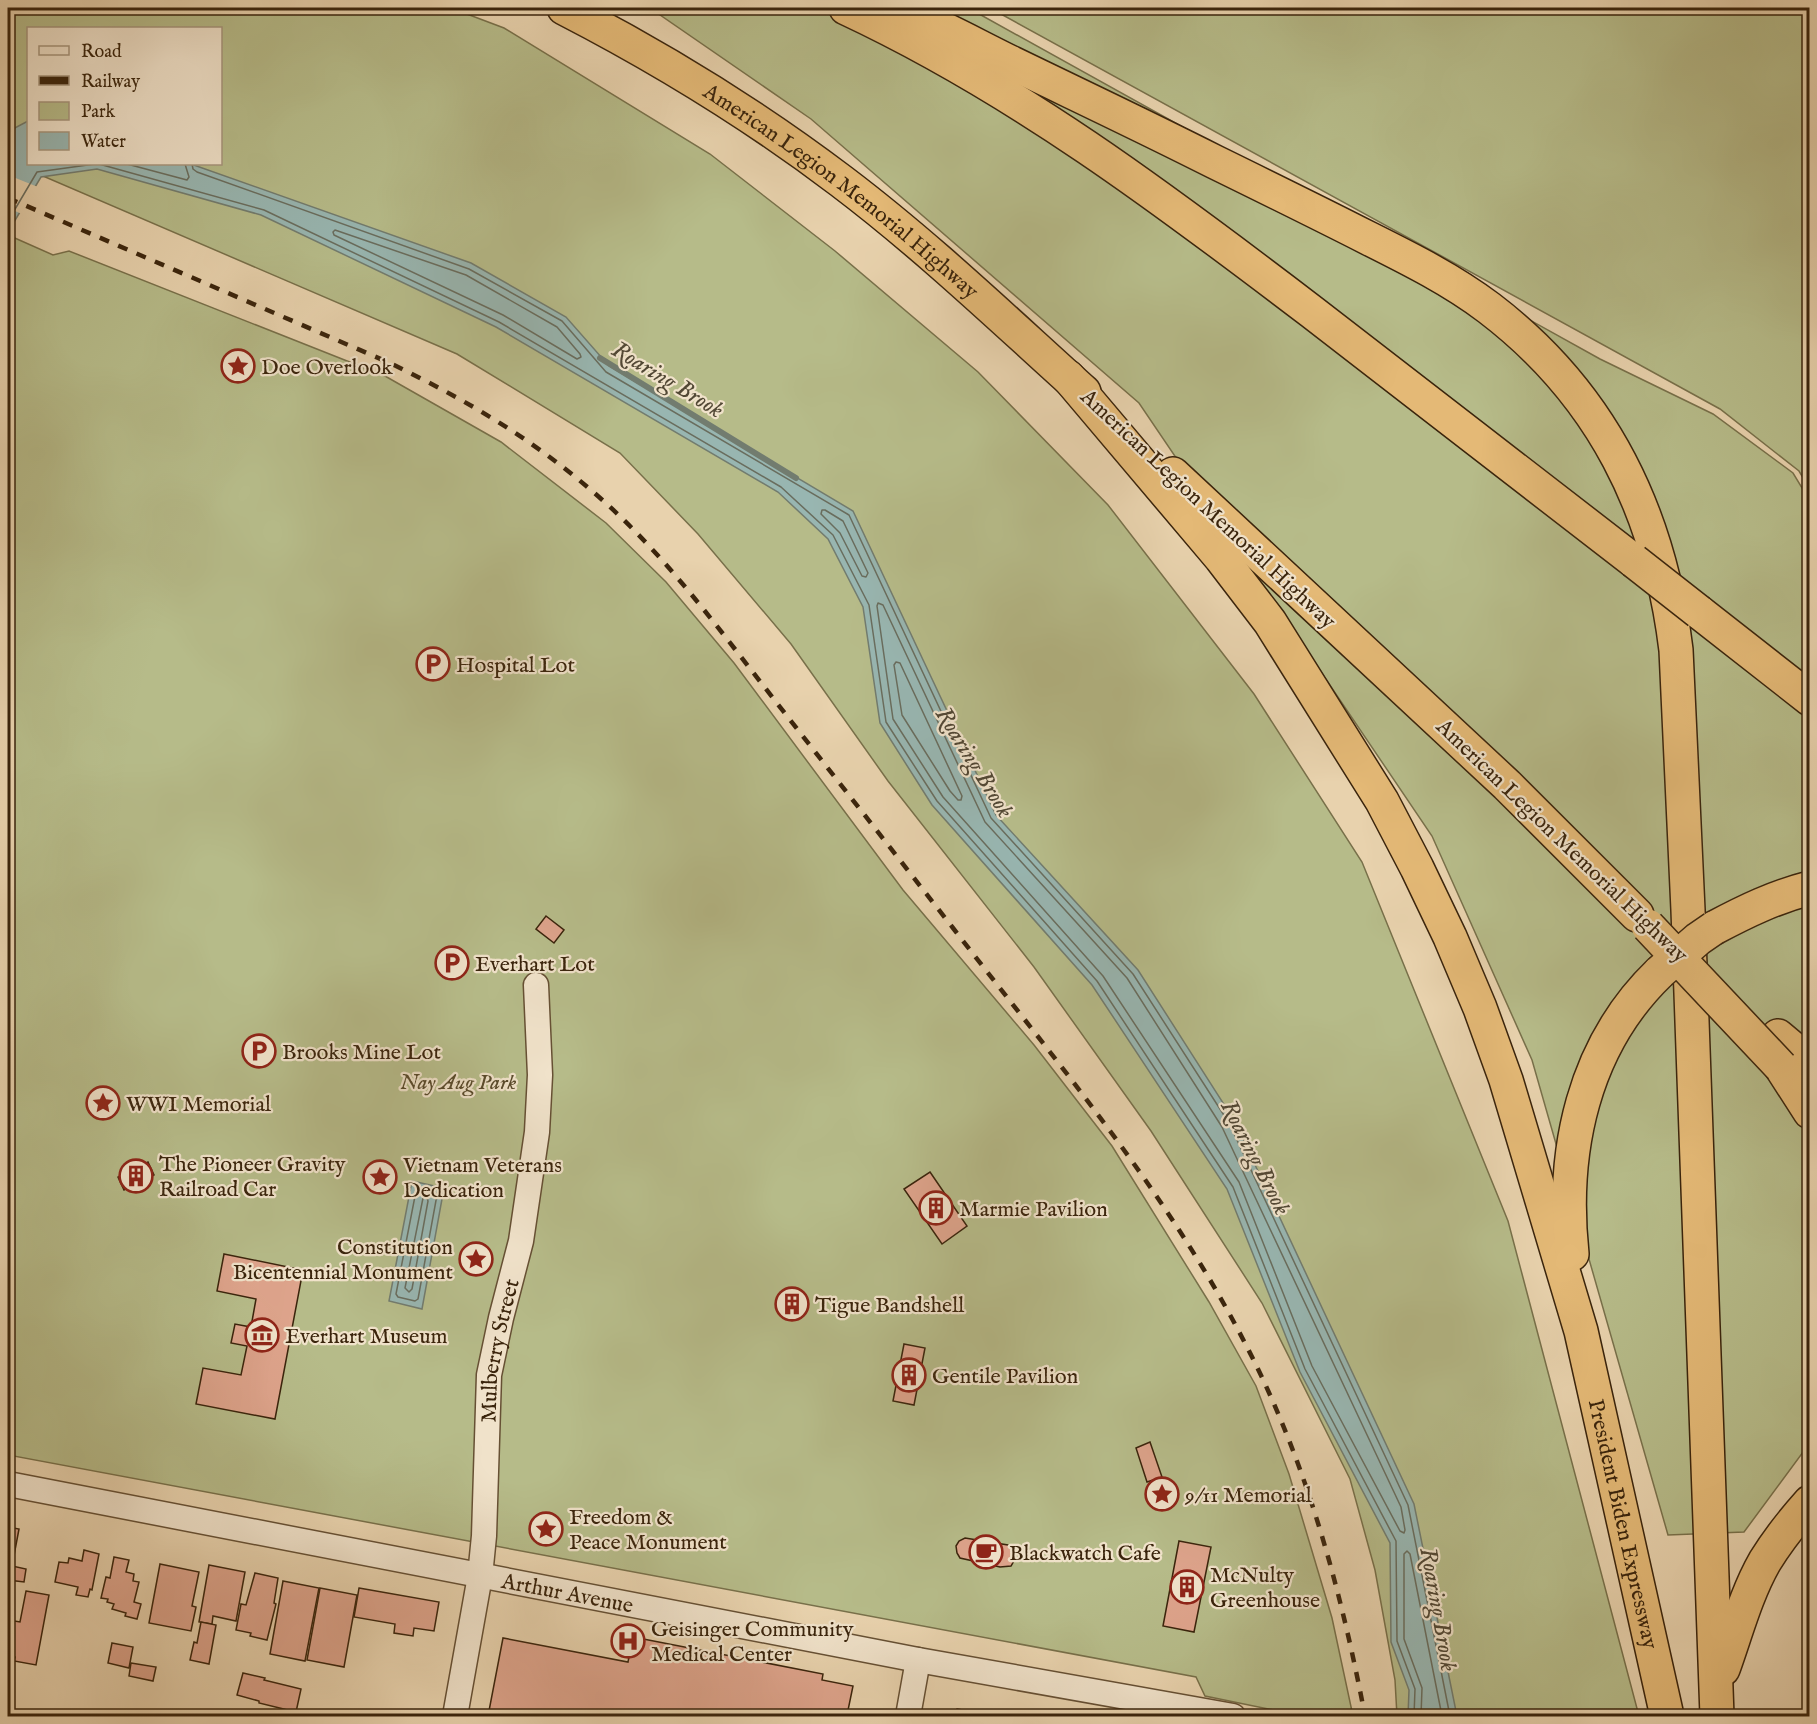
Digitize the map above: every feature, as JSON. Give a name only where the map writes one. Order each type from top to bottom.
[{"type":"highway","name":"American Legion Memorial Highway","points":[[564,8],[687,75],[818,164],[871,204],[955,275],[1506,784],[1643,920],[1789,1056],[1809,1112]]},
{"type":"highway","points":[[846,8],[957,65],[1105,158],[1228,248],[1809,699]]},
{"type":"highway","points":[[897,8],[1097,103],[1419,264],[1459,287],[1519,333],[1572,387],[1599,424],[1631,480],[1657,548],[1673,623],[1676,650],[1717,1703]]},
{"type":"highway","points":[[1068,377],[1221,558],[1270,622],[1363,769],[1400,835],[1450,938],[1489,1030],[1517,1114],[1581,1331]]},
{"type":"highway","points":[[1581,1331],[1569,1224],[1574,1147],[1581,1106],[1592,1072],[1611,1034],[1660,972],[1698,939],[1714,928],[1770,900],[1809,888]]},
{"type":"highway","name":"President Biden Expressway","points":[[1581,1331],[1667,1716]]},
{"type":"highway","points":[[1717,1703],[1749,1596],[1765,1563],[1786,1529],[1809,1502]]},
{"type":"street","name":"Mulberry Street","points":[[455,1716],[480,1576],[484,1536],[489,1375],[521,1241],[537,1131],[540,1075],[536,986]]},
{"type":"street","name":"Arthur Avenue","points":[[8,1484],[918,1660],[1233,1716]]},
{"type":"street","points":[[908,1716],[918,1660]]},
{"type":"green space","points":[[8,8],[451,8],[504,28],[710,154],[835,251],[978,372],[1108,505],[1254,694],[1362,862],[1508,1221],[1639,1716],[1397,1716],[1395,1680],[1375,1570],[1350,1479],[1262,1303],[1151,1131],[1034,967],[888,781],[791,644],[698,534],[620,453],[457,354],[8,161]]},
{"type":"green space","points":[[650,8],[967,8],[972,10],[1600,359],[1713,414],[1793,473],[1810,501],[1809,1444],[1744,1532],[1668,1535],[1532,1060],[1432,836],[1139,403],[811,119]]},
{"type":"green space","points":[[990,8],[1809,8],[1809,488],[1799,471],[1720,409]]},
{"type":"green space","name":"Nay Aug Park","points":[[8,235],[53,255],[69,251],[385,376],[501,442],[606,523],[666,582],[734,663],[903,890],[1034,1045],[1112,1146],[1209,1302],[1256,1386],[1289,1474],[1332,1618],[1353,1716],[1303,1716],[1205,1696],[1196,1677],[8,1455]]},
{"type":"water","points":[[27,122],[27,165],[194,165],[471,263],[566,317],[609,366],[853,511],[996,815],[1138,970],[1234,1120],[1414,1504],[1457,1716],[1408,1716],[1409,1690],[1391,1642],[1390,1543],[1300,1372],[1227,1189],[1092,985],[932,805],[880,723],[863,607],[828,539],[778,492],[496,327],[261,215],[97,169],[41,177],[8,232],[9,131]]},
{"type":"water","points":[[412,1181],[444,1188],[422,1309],[389,1301]]},
{"type":"pier","points":[[8,175],[38,187],[22,214],[8,208]]},
{"type":"building","points":[[546,916],[564,930],[554,943],[536,929]]},
{"type":"building","name":"The Pioneer Gravity Railroad Car","points":[[148,1162],[154,1175],[124,1190],[118,1177]]},
{"type":"building","name":"Marmie Pavilion","points":[[930,1172],[967,1226],[942,1244],[904,1189]]},
{"type":"building","name":"Everhart Museum","points":[[224,1254],[303,1270],[275,1419],[196,1404],[203,1368],[241,1375],[247,1346],[231,1343],[235,1324],[251,1327],[256,1299],[217,1291]]},
{"type":"building","name":"Tigue Bandshell","points":[[792,1289],[803,1293],[807,1304],[803,1315],[792,1319],[781,1315],[777,1304],[781,1293]]},
{"type":"building","name":"Gentile Pavilion","points":[[904,1344],[925,1348],[914,1405],[893,1401]]},
{"type":"building","points":[[1150,1442],[1162,1477],[1147,1482],[1136,1448]]},
{"type":"building","points":[[8,1527],[19,1529],[12,1566],[26,1569],[24,1582],[8,1580]]},
{"type":"building","name":"Blackwatch Cafe","points":[[965,1538],[1008,1545],[1015,1551],[1015,1559],[1011,1566],[1000,1567],[960,1558],[956,1546]]},
{"type":"building","name":"McNulty Greenhouse","points":[[1179,1541],[1211,1547],[1194,1632],[1163,1626]]},
{"type":"building","points":[[84,1550],[99,1554],[92,1590],[90,1589],[88,1597],[76,1595],[78,1587],[55,1582],[59,1562],[68,1563],[69,1558],[82,1561]]},
{"type":"building","points":[[114,1557],[129,1560],[126,1572],[134,1574],[133,1581],[139,1582],[134,1602],[141,1604],[137,1619],[112,1609],[114,1604],[107,1602],[108,1599],[101,1598],[106,1577],[110,1578]]},
{"type":"building","points":[[160,1564],[199,1572],[192,1606],[196,1607],[191,1631],[149,1623]]},
{"type":"building","points":[[209,1565],[245,1572],[236,1621],[213,1616],[212,1624],[199,1622]]},
{"type":"building","points":[[255,1573],[278,1578],[274,1603],[276,1604],[267,1640],[236,1630],[241,1604],[246,1605]]},
{"type":"building","points":[[283,1581],[319,1588],[305,1661],[270,1654]]},
{"type":"building","points":[[320,1588],[357,1595],[344,1667],[307,1660]]},
{"type":"building","points":[[359,1588],[439,1602],[434,1631],[414,1628],[413,1636],[394,1633],[395,1624],[354,1617]]},
{"type":"building","points":[[26,1591],[49,1595],[36,1665],[14,1661],[15,1657],[8,1658],[8,1620],[20,1622]]},
{"type":"building","points":[[201,1622],[216,1625],[209,1664],[190,1660],[194,1642],[197,1643]]},
{"type":"building","points":[[633,1637],[823,1674],[822,1680],[853,1686],[847,1715],[856,1716],[488,1716],[503,1638],[628,1662]]},
{"type":"building","points":[[112,1643],[133,1647],[129,1668],[108,1663]]},
{"type":"building","points":[[131,1663],[156,1667],[153,1681],[129,1676]]},
{"type":"building","points":[[243,1673],[301,1689],[296,1712],[237,1695]]},
{"type":"building","points":[[957,1709],[974,1712],[974,1716],[955,1716]]},
{"type":"waterway","name":"Roaring Brook","points":[[600,358],[796,478]]},
{"type":"railway","points":[[8,198],[390,363],[446,392],[499,422],[549,457],[599,497],[647,543],[732,645],[1072,1080],[1184,1237],[1248,1349],[1288,1437],[1305,1482],[1333,1575],[1365,1716]]},
{"type":"place","name":"Doe Overlook","points":[[238,366]]},
{"type":"place","name":"Hospital Lot","points":[[433,664]]},
{"type":"place","name":"Everhart Lot","points":[[452,963]]},
{"type":"place","name":"Brooks Mine Lot","points":[[259,1051]]},
{"type":"place","name":"WWI Memorial","points":[[103,1103]]},
{"type":"place","name":"The Pioneer Gravity Railroad Car","points":[[136,1176]]},
{"type":"place","name":"Vietnam Veterans Dedication","points":[[380,1177]]},
{"type":"place","name":"Marmie Pavilion","points":[[936,1208]]},
{"type":"place","name":"Constitution Bicentennial Monument","points":[[476,1259]]},
{"type":"place","name":"Tigue Bandshell","points":[[792,1304]]},
{"type":"place","name":"Everhart Museum","points":[[262,1335]]},
{"type":"place","name":"Gentile Pavilion","points":[[909,1375]]},
{"type":"place","name":"9/11 Memorial","points":[[1162,1494]]},
{"type":"place","name":"Freedom & Peace Monument","points":[[546,1529]]},
{"type":"place","name":"Blackwatch Cafe","points":[[986,1552]]},
{"type":"place","name":"McNulty Greenhouse","points":[[1187,1587]]},
{"type":"place","name":"Geisinger Community Medical Center","points":[[628,1641]]}]
